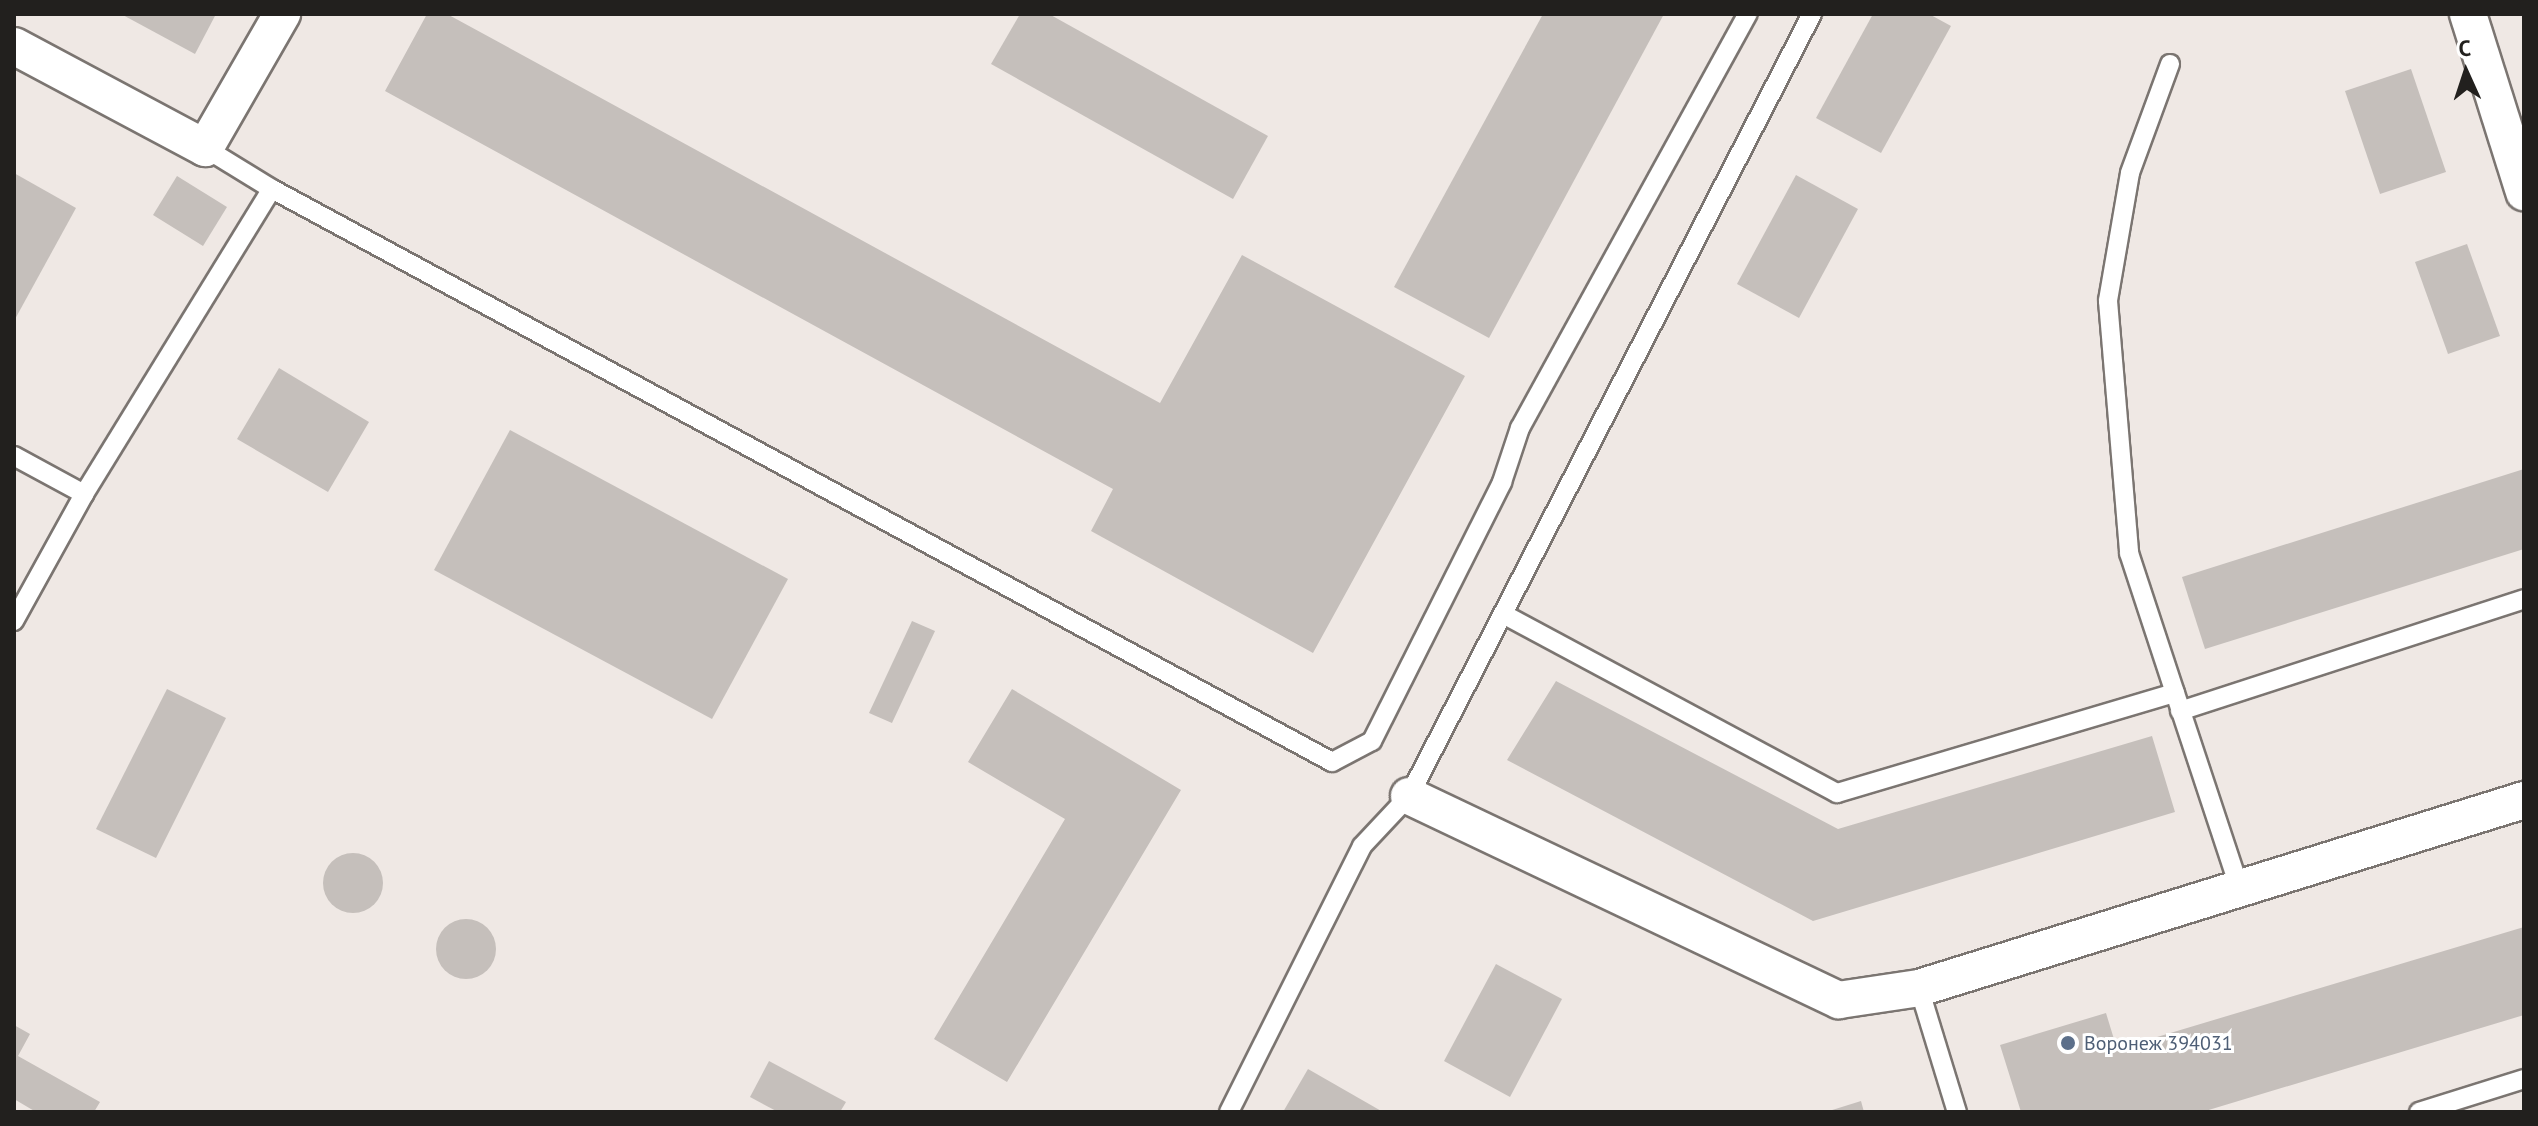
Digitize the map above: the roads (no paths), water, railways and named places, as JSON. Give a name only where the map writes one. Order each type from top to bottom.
[{"type":"street","points":[[14,46],[205,148],[282,14]]},
{"type":"street","points":[[2468,14],[2524,192]]},
{"type":"street","points":[[1409,796],[1839,1000],[1919,988],[2524,800]]},
{"type":"lane","points":[[205,148],[272,189],[1332,762],[1372,741],[1502,482],[1520,428],[1748,14]]},
{"type":"lane","points":[[1229,1112],[1362,846],[1409,796],[1812,14]]},
{"type":"lane","points":[[2170,64],[2130,173],[2108,301],[2129,553],[2240,889]]},
{"type":"lane","points":[[14,621],[84,494],[272,189]]},
{"type":"lane","points":[[14,456],[84,494]]},
{"type":"lane","points":[[1503,614],[1837,793],[2178,702],[2524,599]]},
{"type":"lane","points":[[1919,988],[1957,1112]]},
{"type":"lane","points":[[2419,1112],[2524,1079]]},
{"type":"place","name":"Воронеж 394031","points":[[2068,1043]]}]
